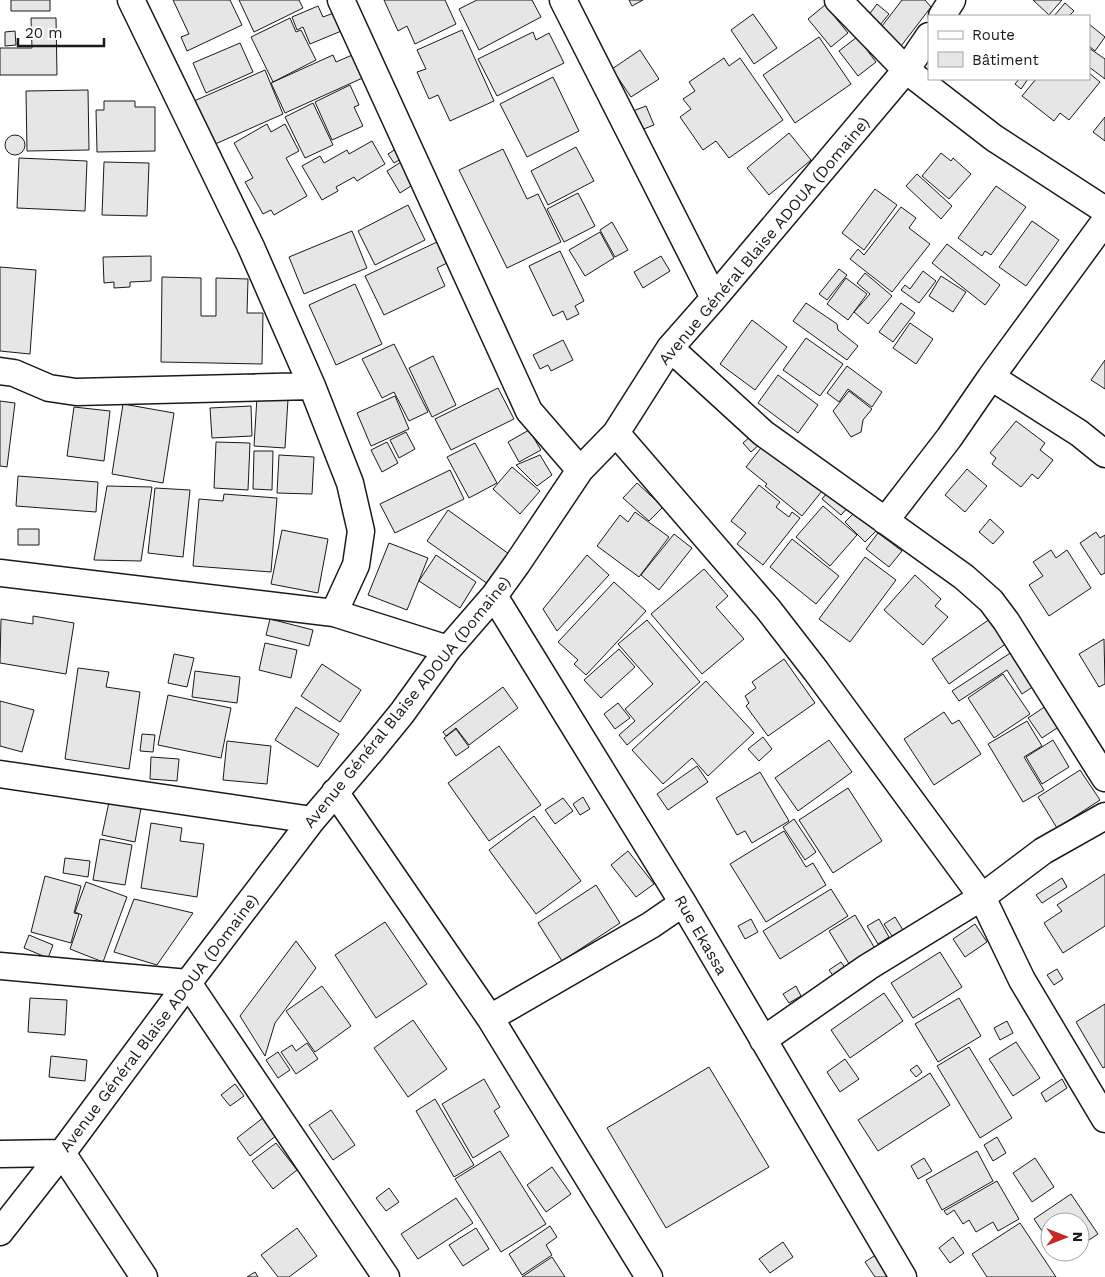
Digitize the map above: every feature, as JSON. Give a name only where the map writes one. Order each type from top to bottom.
[{"type":"street","points":[[131,0],[251,247],[312,386],[350,484],[361,531],[356,565],[334,613]]},
{"type":"street","points":[[341,0],[529,411],[580,470]]},
{"type":"street","points":[[563,0],[714,298]]},
{"type":"street","points":[[838,0],[906,70],[994,138],[1105,210]]},
{"type":"street","points":[[943,15],[952,0]]},
{"type":"street","name":"Avenue Général Blaise ADOUA (Domaine)","points":[[0,1232],[62,1153],[312,820],[402,713],[448,649],[494,596],[580,470],[616,433],[670,348],[906,70],[928,37]]},
{"type":"street","points":[[885,521],[949,438],[1105,220]]},
{"type":"street","points":[[670,348],[763,433],[964,577],[991,601],[1006,621],[1105,778]]},
{"type":"street","points":[[0,371],[14,373],[49,388],[76,392],[312,386]]},
{"type":"street","points":[[991,377],[1079,433],[1105,454]]},
{"type":"street","points":[[616,433],[768,610],[982,896],[1022,980],[1105,1119]]},
{"type":"street","points":[[0,573],[334,613],[448,649]]},
{"type":"street","name":"Rue Ekassa","points":[[494,596],[683,903],[903,1277]]},
{"type":"street","points":[[0,774],[312,820]]},
{"type":"street","points":[[335,792],[490,1018],[649,1277]]},
{"type":"street","points":[[763,1040],[868,967],[982,896],[1042,851],[1105,816]]},
{"type":"street","points":[[490,1018],[651,925],[683,903]]},
{"type":"street","points":[[0,966],[188,983],[386,1277]]},
{"type":"street","points":[[0,1154],[62,1153],[144,1277]]},
{"type":"building","points":[[11,0],[50,0],[50,11],[11,11]]},
{"type":"building","points":[[173,0],[230,0],[242,25],[187,51],[181,37],[189,34]]},
{"type":"building","points":[[239,0],[299,0],[303,8],[254,32]]},
{"type":"building","points":[[384,0],[445,0],[456,24],[415,44],[407,26],[398,31]]},
{"type":"building","points":[[477,0],[532,0],[541,17],[479,50],[459,9]]},
{"type":"building","points":[[629,0],[643,0],[632,6]]},
{"type":"building","points":[[902,0],[925,0],[931,7],[898,50],[879,30]]},
{"type":"building","points":[[1033,0],[1062,0],[1049,15]]},
{"type":"building","points":[[1065,3],[1074,11],[1070,15],[1055,15]]},
{"type":"building","points":[[877,4],[889,14],[880,25],[868,16]]},
{"type":"building","points":[[825,5],[848,33],[831,47],[808,19]]},
{"type":"building","points":[[318,6],[323,17],[339,11],[346,29],[310,44],[303,27],[297,30],[292,17]]},
{"type":"building","points":[[753,14],[777,48],[754,64],[731,30]]},
{"type":"building","points":[[31,18],[56,18],[57,75],[0,75],[0,48],[32,48]]},
{"type":"building","points":[[290,18],[296,32],[301,30],[316,60],[273,82],[251,37]]},
{"type":"building","points":[[1090,25],[1105,37],[1095,51],[1090,47]]},
{"type":"building","points":[[462,30],[494,101],[450,121],[438,95],[429,99],[417,72],[426,69],[417,50]]},
{"type":"building","points":[[15,31],[16,45],[5,46],[5,32]]},
{"type":"building","points":[[533,32],[536,40],[549,33],[564,63],[497,96],[478,59]]},
{"type":"building","points":[[819,37],[851,84],[795,123],[763,75]]},
{"type":"building","points":[[857,37],[876,62],[858,76],[839,51]]},
{"type":"building","points":[[240,43],[253,72],[206,93],[193,63]]},
{"type":"building","points":[[1090,49],[1105,59],[1105,79],[1090,68]]},
{"type":"building","points":[[640,50],[659,79],[631,97],[612,69]]},
{"type":"building","points":[[357,53],[367,76],[285,113],[271,83],[333,55],[336,62]]},
{"type":"building","points":[[724,58],[729,66],[740,58],[783,120],[729,158],[716,141],[703,150],[680,117],[691,109],[683,99],[695,91],[689,82]]},
{"type":"building","points":[[265,70],[283,114],[213,145],[194,101]]},
{"type":"building","points":[[1090,74],[1100,82],[1069,120],[1060,113],[1054,121],[1022,96],[1035,80],[1090,80]]},
{"type":"building","points":[[553,77],[579,131],[527,157],[500,104]]},
{"type":"building","points":[[1018,80],[1027,80],[1021,89],[1015,84]]},
{"type":"building","points":[[350,85],[359,105],[354,107],[363,126],[332,140],[315,102]]},
{"type":"building","points":[[88,90],[89,150],[27,151],[26,91]]},
{"type":"building","points":[[104,101],[135,101],[135,107],[155,107],[155,151],[97,152],[96,110],[104,110]]},
{"type":"building","points":[[313,103],[333,145],[305,158],[285,117]]},
{"type":"building","points":[[646,106],[654,125],[641,130],[633,111]]},
{"type":"building","points":[[1105,117],[1105,141],[1093,132]]},
{"type":"building","points":[[267,124],[271,132],[285,124],[299,151],[286,158],[307,196],[274,215],[271,210],[263,214],[245,182],[253,178],[234,143]]},
{"type":"building","points":[[789,133],[811,160],[769,195],[747,168]]},
{"type":"building","points":[[15,135],[22,138],[25,145],[22,152],[15,155],[8,152],[5,145],[8,138]]},
{"type":"building","points":[[372,141],[385,164],[357,181],[354,177],[336,187],[338,191],[322,200],[302,166],[320,156],[324,163],[347,150],[349,154]]},
{"type":"building","points":[[399,147],[405,157],[394,163],[388,154]]},
{"type":"building","points":[[576,147],[594,181],[548,205],[531,171]]},
{"type":"building","points":[[503,149],[527,199],[538,194],[561,242],[507,268],[459,170]]},
{"type":"building","points":[[941,153],[951,161],[953,158],[971,174],[949,199],[922,176]]},
{"type":"building","points":[[19,158],[87,161],[85,211],[17,208]]},
{"type":"building","points":[[104,162],[149,163],[147,216],[102,215]]},
{"type":"building","points":[[401,162],[414,184],[400,193],[387,171]]},
{"type":"building","points":[[917,174],[952,206],[941,219],[906,186]]},
{"type":"building","points":[[996,186],[1026,207],[991,255],[985,251],[982,256],[958,238]]},
{"type":"building","points":[[875,189],[897,205],[864,250],[842,233]]},
{"type":"building","points":[[578,193],[595,226],[564,242],[547,209]]},
{"type":"building","points":[[408,205],[425,240],[375,265],[358,231]]},
{"type":"building","points":[[901,207],[916,218],[909,228],[930,244],[892,292],[850,259],[858,249],[864,255]]},
{"type":"building","points":[[1032,221],[1059,240],[1026,286],[999,267]]},
{"type":"building","points":[[612,222],[628,250],[615,257],[600,230]]},
{"type":"building","points":[[352,231],[367,268],[304,294],[289,257]]},
{"type":"building","points":[[600,232],[614,258],[585,276],[569,250]]},
{"type":"building","points":[[437,242],[447,263],[437,268],[445,286],[384,315],[365,276]]},
{"type":"building","points":[[947,244],[1000,285],[985,305],[932,263]]},
{"type":"building","points":[[560,251],[584,301],[575,306],[579,314],[567,320],[563,311],[553,316],[529,266]]},
{"type":"building","points":[[151,256],[151,281],[130,282],[130,287],[114,288],[114,282],[104,283],[103,257]]},
{"type":"building","points":[[661,256],[670,271],[643,288],[634,272]]},
{"type":"building","points":[[0,267],[36,270],[30,354],[0,351]]},
{"type":"building","points":[[839,269],[847,275],[827,300],[819,294]]},
{"type":"building","points":[[923,271],[936,281],[919,303],[901,290],[905,285],[910,289]]},
{"type":"building","points":[[865,273],[892,296],[868,324],[854,312],[870,294],[857,283]]},
{"type":"building","points":[[941,276],[966,292],[953,312],[929,296]]},
{"type":"building","points":[[162,277],[201,278],[201,316],[216,316],[216,278],[248,279],[247,313],[263,313],[262,364],[161,362]]},
{"type":"building","points":[[846,278],[867,294],[848,320],[827,304]]},
{"type":"building","points":[[355,284],[382,344],[336,365],[309,305]]},
{"type":"building","points":[[806,303],[837,324],[838,330],[858,346],[847,360],[793,321]]},
{"type":"building","points":[[901,303],[915,313],[893,342],[879,332]]},
{"type":"building","points":[[752,320],[787,347],[755,390],[720,364]]},
{"type":"building","points":[[910,323],[933,339],[916,364],[893,348]]},
{"type":"building","points":[[806,338],[843,364],[820,396],[783,370]]},
{"type":"building","points":[[563,340],[573,360],[551,371],[548,365],[540,369],[533,355]]},
{"type":"building","points":[[394,344],[428,412],[409,421],[394,392],[382,398],[362,359]]},
{"type":"building","points":[[433,356],[456,405],[432,417],[409,368]]},
{"type":"building","points":[[1105,360],[1105,389],[1091,380]]},
{"type":"building","points":[[847,366],[882,392],[872,407],[848,389],[839,402],[827,393]]},
{"type":"building","points":[[778,375],[818,405],[798,433],[758,403]]},
{"type":"building","points":[[498,388],[514,419],[451,450],[435,419]]},
{"type":"building","points":[[849,391],[872,409],[863,420],[861,432],[851,437],[833,411]]},
{"type":"building","points":[[395,396],[409,429],[371,446],[357,413]]},
{"type":"building","points":[[257,397],[288,399],[285,448],[254,446]]},
{"type":"building","points":[[0,401],[15,403],[7,467],[0,466]]},
{"type":"building","points":[[123,404],[174,413],[163,483],[112,474]]},
{"type":"building","points":[[251,406],[252,436],[212,438],[210,408]]},
{"type":"building","points":[[74,407],[110,411],[104,461],[67,456]]},
{"type":"building","points":[[1016,421],[1045,443],[1040,450],[1053,460],[1038,479],[1032,474],[1021,487],[992,464],[996,458],[990,453]]},
{"type":"building","points":[[529,430],[541,450],[519,462],[508,442]]},
{"type":"building","points":[[406,432],[415,449],[399,458],[390,440]]},
{"type":"building","points":[[752,435],[760,444],[751,452],[743,443]]},
{"type":"building","points":[[216,442],[250,443],[248,490],[214,488]]},
{"type":"building","points":[[387,442],[398,463],[382,472],[371,450]]},
{"type":"building","points":[[475,443],[497,483],[469,498],[447,457]]},
{"type":"building","points":[[764,444],[822,491],[802,516],[765,486],[767,484],[746,467]]},
{"type":"building","points":[[254,451],[273,451],[272,490],[253,489]]},
{"type":"building","points":[[279,455],[314,457],[312,494],[277,493]]},
{"type":"building","points":[[540,455],[552,475],[537,486],[516,465]]},
{"type":"building","points":[[512,467],[540,491],[520,514],[493,489]]},
{"type":"building","points":[[967,469],[987,486],[965,512],[945,495]]},
{"type":"building","points":[[450,470],[464,499],[395,533],[380,504]]},
{"type":"building","points":[[18,476],[98,482],[96,512],[16,506]]},
{"type":"building","points":[[637,483],[663,507],[649,521],[623,498]]},
{"type":"building","points":[[759,485],[780,502],[776,507],[789,517],[792,512],[800,518],[763,565],[737,544],[746,533],[731,521]]},
{"type":"building","points":[[107,486],[152,487],[141,561],[94,560]]},
{"type":"building","points":[[155,488],[190,490],[183,557],[148,553]]},
{"type":"building","points":[[831,488],[850,505],[841,515],[822,499]]},
{"type":"building","points":[[224,494],[277,498],[271,572],[193,566],[199,499],[223,501]]},
{"type":"building","points":[[823,506],[857,535],[830,566],[796,537]]},
{"type":"building","points":[[859,508],[879,528],[865,542],[845,522]]},
{"type":"building","points":[[448,510],[509,554],[488,584],[427,541]]},
{"type":"building","points":[[635,512],[669,537],[639,577],[597,546],[620,515],[628,522]]},
{"type":"building","points":[[990,519],[1004,532],[993,544],[979,532]]},
{"type":"building","points":[[18,529],[39,529],[39,545],[18,545]]},
{"type":"building","points":[[282,530],[328,539],[318,593],[271,584]]},
{"type":"building","points":[[1096,532],[1100,538],[1105,535],[1105,573],[1101,575],[1080,543]]},
{"type":"building","points":[[878,533],[902,551],[889,567],[866,549]]},
{"type":"building","points":[[674,534],[692,548],[659,590],[641,575]]},
{"type":"building","points":[[792,539],[839,576],[816,604],[770,567]]},
{"type":"building","points":[[389,543],[428,558],[407,610],[368,595]]},
{"type":"building","points":[[1051,550],[1056,558],[1067,550],[1091,588],[1049,616],[1029,585],[1043,576],[1033,562]]},
{"type":"building","points":[[436,555],[476,582],[460,608],[419,581]]},
{"type":"building","points":[[587,555],[609,575],[557,631],[543,609]]},
{"type":"building","points":[[865,557],[896,580],[850,642],[819,619]]},
{"type":"building","points":[[704,569],[728,596],[716,607],[744,639],[702,674],[651,614]]},
{"type":"building","points":[[915,575],[941,599],[935,606],[948,617],[923,645],[884,610]]},
{"type":"building","points":[[614,582],[646,611],[586,675],[574,664],[578,660],[558,642]]},
{"type":"building","points":[[33,616],[74,623],[66,674],[0,663],[1,619],[33,624]]},
{"type":"building","points":[[270,619],[313,630],[309,646],[266,635]]},
{"type":"building","points":[[990,619],[1007,643],[949,684],[932,659]]},
{"type":"building","points":[[647,620],[700,682],[627,745],[619,735],[635,721],[625,709],[653,684],[618,644]]},
{"type":"building","points":[[1104,639],[1105,684],[1099,687],[1079,654]]},
{"type":"building","points":[[265,643],[297,650],[291,678],[259,670]]},
{"type":"building","points":[[619,649],[635,667],[601,698],[584,680]]},
{"type":"building","points":[[1015,650],[1037,684],[1022,694],[1007,670],[959,701],[952,691]]},
{"type":"building","points":[[174,654],[194,658],[187,687],[168,683]]},
{"type":"building","points":[[784,659],[815,703],[768,736],[746,706],[749,703],[745,696],[756,688],[752,682]]},
{"type":"building","points":[[322,664],[361,690],[340,722],[301,696]]},
{"type":"building","points":[[78,668],[109,672],[106,687],[140,692],[129,769],[65,759]]},
{"type":"building","points":[[195,671],[240,677],[237,703],[192,697]]},
{"type":"building","points":[[1003,674],[1030,714],[994,738],[968,698]]},
{"type":"building","points":[[706,681],[754,733],[708,776],[692,758],[663,784],[632,750]]},
{"type":"building","points":[[503,687],[518,708],[469,745],[456,728],[446,736],[443,732]]},
{"type":"building","points":[[168,695],[231,708],[221,758],[158,745]]},
{"type":"building","points":[[0,701],[34,710],[22,752],[0,746]]},
{"type":"building","points":[[618,703],[630,718],[615,729],[604,714]]},
{"type":"building","points":[[1046,706],[1060,726],[1042,738],[1028,718]]},
{"type":"building","points":[[296,707],[339,734],[318,767],[275,740]]},
{"type":"building","points":[[944,712],[952,724],[959,720],[981,754],[934,785],[904,739]]},
{"type":"building","points":[[1027,721],[1042,746],[1024,757],[1044,790],[1023,802],[988,744]]},
{"type":"building","points":[[456,729],[469,747],[456,756],[444,738]]},
{"type":"building","points":[[142,734],[155,735],[153,752],[140,751]]},
{"type":"building","points":[[763,737],[772,749],[759,761],[748,749]]},
{"type":"building","points":[[829,740],[852,772],[798,811],[775,778]]},
{"type":"building","points":[[1053,740],[1069,767],[1042,784],[1026,757]]},
{"type":"building","points":[[227,741],[271,746],[267,784],[223,780]]},
{"type":"building","points":[[499,746],[541,805],[489,841],[448,783]]},
{"type":"building","points":[[151,757],[179,759],[177,781],[150,779]]},
{"type":"building","points":[[697,766],[708,782],[668,810],[657,794]]},
{"type":"building","points":[[1080,770],[1100,800],[1057,828],[1038,797]]},
{"type":"building","points":[[760,772],[789,821],[752,843],[745,831],[737,835],[716,798]]},
{"type":"building","points":[[848,788],[882,841],[833,873],[799,820]]},
{"type":"building","points":[[583,797],[590,809],[580,815],[573,804]]},
{"type":"building","points":[[563,798],[573,811],[555,824],[545,810]]},
{"type":"building","points":[[109,802],[141,808],[135,842],[102,835]]},
{"type":"building","points":[[534,816],[581,881],[536,914],[489,850]]},
{"type":"building","points":[[794,819],[816,852],[805,860],[783,827]]},
{"type":"building","points":[[151,823],[182,828],[180,841],[204,844],[197,897],[141,888]]},
{"type":"building","points":[[784,831],[806,867],[813,863],[826,885],[766,922],[730,864]]},
{"type":"building","points":[[100,839],[132,845],[125,885],[93,880]]},
{"type":"building","points":[[628,851],[654,884],[636,897],[611,865]]},
{"type":"building","points":[[65,858],[90,861],[88,877],[63,873]]},
{"type":"building","points":[[1105,874],[1105,926],[1063,953],[1044,923],[1062,911],[1057,905]]},
{"type":"building","points":[[45,876],[81,886],[74,913],[79,914],[71,943],[31,932]]},
{"type":"building","points":[[1062,878],[1067,887],[1042,903],[1036,895]]},
{"type":"building","points":[[86,882],[127,897],[103,962],[70,949],[82,915],[75,912]]},
{"type":"building","points":[[596,885],[620,923],[562,961],[538,923]]},
{"type":"building","points":[[831,889],[848,916],[780,959],[763,931]]},
{"type":"building","points":[[134,899],[193,913],[157,965],[114,952]]},
{"type":"building","points":[[855,915],[880,957],[854,972],[829,931]]},
{"type":"building","points":[[895,917],[903,930],[892,936],[884,924]]},
{"type":"building","points":[[751,919],[758,932],[745,939],[738,926]]},
{"type":"building","points":[[879,919],[889,937],[878,944],[867,926]]},
{"type":"building","points":[[385,922],[427,984],[376,1018],[335,955]]},
{"type":"building","points":[[975,924],[987,942],[965,957],[953,939]]},
{"type":"building","points":[[29,935],[53,945],[48,958],[24,948]]},
{"type":"building","points":[[296,941],[316,968],[275,1023],[265,1056],[240,1016]]},
{"type":"building","points":[[940,952],[962,987],[913,1018],[891,983]]},
{"type":"building","points":[[841,962],[849,973],[837,981],[829,970]]},
{"type":"building","points":[[1057,969],[1063,979],[1054,985],[1047,975]]},
{"type":"building","points":[[322,986],[351,1026],[315,1052],[286,1011]]},
{"type":"building","points":[[796,986],[801,996],[789,1003],[783,994]]},
{"type":"building","points":[[884,993],[903,1021],[850,1058],[831,1030]]},
{"type":"building","points":[[30,998],[67,1000],[65,1035],[28,1032]]},
{"type":"building","points":[[959,998],[981,1036],[938,1062],[915,1024]]},
{"type":"building","points":[[1105,1004],[1105,1067],[1103,1068],[1076,1022]]},
{"type":"building","points":[[413,1020],[447,1069],[408,1097],[374,1048]]},
{"type":"building","points":[[1007,1021],[1013,1033],[1000,1040],[994,1028]]},
{"type":"building","points":[[1016,1042],[1040,1078],[1013,1096],[989,1059]]},
{"type":"building","points":[[307,1043],[318,1059],[296,1074],[281,1052],[292,1045],[296,1051]]},
{"type":"building","points":[[969,1047],[1012,1118],[980,1138],[937,1066]]},
{"type":"building","points":[[278,1052],[290,1070],[278,1078],[266,1060]]},
{"type":"building","points":[[51,1056],[87,1060],[85,1081],[49,1077]]},
{"type":"building","points":[[845,1059],[859,1079],[840,1092],[827,1072]]},
{"type":"building","points":[[917,1065],[922,1072],[916,1077],[910,1070]]},
{"type":"building","points":[[709,1067],[769,1167],[666,1228],[607,1128]]},
{"type":"building","points":[[930,1073],[950,1105],[878,1151],[858,1120]]},
{"type":"building","points":[[484,1079],[500,1107],[494,1111],[509,1136],[473,1158],[442,1104]]},
{"type":"building","points":[[1062,1079],[1067,1088],[1046,1102],[1041,1093]]},
{"type":"building","points":[[235,1084],[244,1096],[230,1106],[221,1095]]},
{"type":"building","points":[[435,1099],[474,1165],[454,1177],[416,1111]]},
{"type":"building","points":[[331,1110],[355,1145],[333,1160],[309,1125]]},
{"type":"building","points":[[268,1114],[281,1132],[250,1156],[237,1138]]},
{"type":"building","points":[[997,1137],[1006,1153],[993,1161],[984,1145]]},
{"type":"building","points":[[276,1143],[297,1170],[273,1189],[252,1161]]},
{"type":"building","points":[[500,1151],[546,1224],[501,1252],[455,1179]]},
{"type":"building","points":[[977,1151],[993,1181],[942,1210],[926,1180]]},
{"type":"building","points":[[924,1158],[932,1171],[918,1179],[911,1166]]},
{"type":"building","points":[[1035,1158],[1054,1187],[1032,1202],[1013,1173]]},
{"type":"building","points":[[552,1167],[571,1194],[546,1212],[527,1185]]},
{"type":"building","points":[[997,1181],[1019,1219],[998,1231],[993,1222],[976,1232],[969,1220],[963,1224],[954,1210],[947,1215],[944,1211]]},
{"type":"building","points":[[389,1188],[399,1202],[386,1211],[376,1198]]},
{"type":"building","points":[[1071,1194],[1083,1212],[1044,1212]]},
{"type":"building","points":[[456,1198],[473,1223],[418,1259],[401,1234]]},
{"type":"building","points":[[1040,1215],[1040,1228],[1034,1219]]},
{"type":"building","points":[[1090,1222],[1098,1234],[1090,1239]]},
{"type":"building","points":[[1020,1223],[1040,1253],[1040,1262],[1046,1262],[1056,1277],[987,1277],[972,1254]]},
{"type":"building","points":[[550,1226],[557,1237],[546,1245],[552,1255],[522,1275],[509,1254]]},
{"type":"building","points":[[297,1228],[317,1256],[289,1277],[278,1277],[261,1255]]},
{"type":"building","points":[[476,1228],[489,1249],[463,1266],[449,1245]]},
{"type":"building","points":[[953,1237],[964,1253],[950,1263],[939,1248]]},
{"type":"building","points":[[783,1242],[793,1257],[770,1273],[759,1259]]},
{"type":"building","points":[[880,1252],[897,1277],[875,1277],[865,1262]]},
{"type":"building","points":[[552,1257],[565,1277],[522,1277]]},
{"type":"building","points":[[255,1272],[258,1277],[247,1277]]}]
